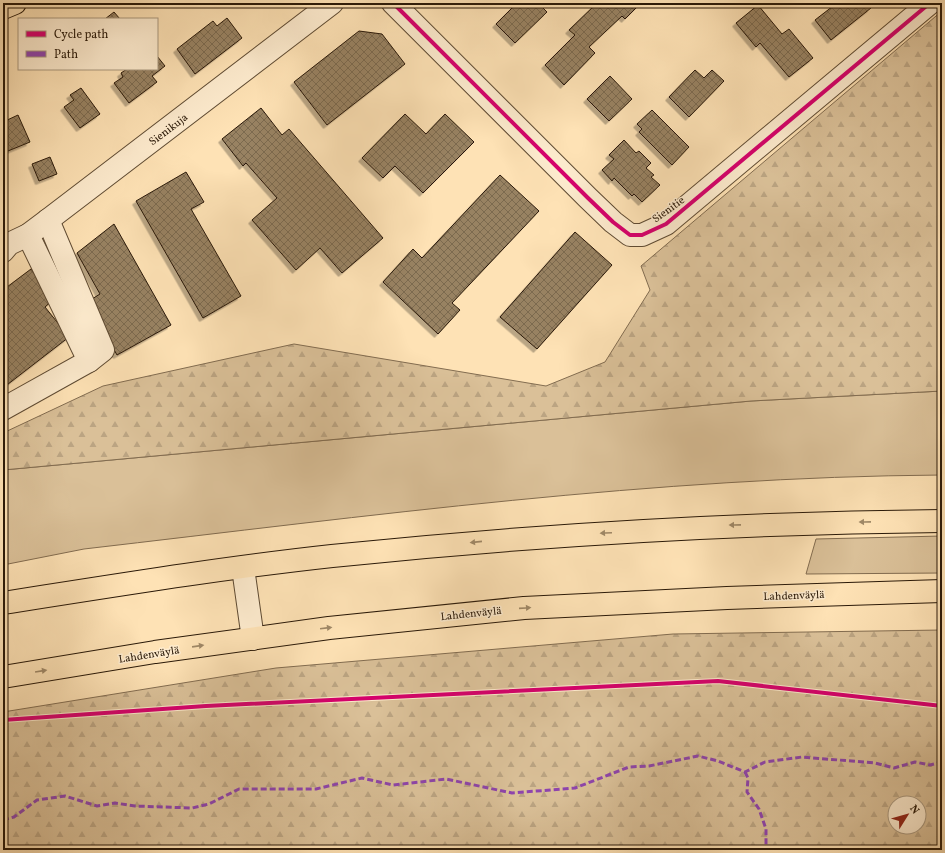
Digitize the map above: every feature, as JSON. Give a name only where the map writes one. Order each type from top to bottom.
[{"type":"main road","points":[[3,8],[15,3]]},
{"type":"main road","points":[[3,604],[329,556],[518,538],[727,526],[942,521]]},
{"type":"main road","name":"Lahdenväylä","points":[[3,677],[155,652],[328,628],[524,608],[727,598],[942,591]]},
{"type":"street","name":"Sienikuja","points":[[3,251],[9,244],[28,236],[332,3]]},
{"type":"street","name":"Sienitie","points":[[393,3],[588,198],[613,222],[630,235],[642,234],[666,224],[930,3]]},
{"type":"street","points":[[3,409],[90,361],[103,350],[48,220]]},
{"type":"street","points":[[28,236],[90,361]]},
{"type":"street","points":[[242,568],[253,639]]},
{"type":"green space","points":[[942,11],[942,391],[751,401],[3,470],[3,433],[103,386],[294,344],[546,386],[605,362],[650,290],[641,266]]},
{"type":"green space","points":[[942,391],[942,475],[834,477],[727,483],[512,500],[84,549],[3,565],[3,470],[751,401]]},
{"type":"green space","points":[[942,536],[942,573],[806,574],[816,539]]},
{"type":"green space","points":[[942,630],[942,850],[3,850],[3,712],[276,668],[673,634]]},
{"type":"building","points":[[517,3],[544,3],[541,6],[547,12],[515,43],[496,24]]},
{"type":"building","points":[[597,3],[641,3],[625,19],[622,16],[589,47],[595,53],[564,85],[545,65],[575,35],[569,30]]},
{"type":"building","points":[[837,3],[867,3],[871,8],[831,40],[815,20]]},
{"type":"building","points":[[758,5],[782,34],[789,29],[813,58],[789,77],[760,43],[756,47],[736,23]]},
{"type":"building","points":[[114,12],[119,18],[106,18]]},
{"type":"building","points":[[227,18],[242,38],[195,74],[177,49],[213,21],[217,26]]},
{"type":"building","points":[[359,31],[382,34],[405,64],[327,125],[294,82]]},
{"type":"building","points":[[158,57],[165,66],[152,76],[157,82],[129,103],[114,83],[123,77],[121,73],[126,70],[158,70]]},
{"type":"building","points":[[695,70],[704,78],[712,70],[724,81],[689,117],[669,97]]},
{"type":"building","points":[[610,76],[632,99],[609,121],[587,99]]},
{"type":"building","points":[[81,88],[100,114],[80,128],[64,107],[74,100],[70,95]]},
{"type":"building","points":[[261,108],[282,135],[289,129],[383,238],[342,273],[320,248],[296,270],[252,220],[277,198],[246,163],[243,166],[222,139]]},
{"type":"building","points":[[652,110],[689,147],[672,165],[639,132],[642,129],[637,124]]},
{"type":"building","points":[[405,114],[426,134],[445,114],[474,142],[423,193],[395,166],[383,178],[362,158]]},
{"type":"building","points":[[18,115],[30,142],[3,153],[3,122]]},
{"type":"building","points":[[624,140],[636,153],[639,151],[651,163],[646,168],[654,175],[651,177],[660,185],[642,202],[634,194],[632,196],[614,178],[612,181],[602,170],[614,159],[609,155]]},
{"type":"building","points":[[50,157],[57,174],[39,181],[32,164]]},
{"type":"building","points":[[186,172],[204,202],[191,209],[241,296],[203,318],[136,201]]},
{"type":"building","points":[[500,175],[539,211],[452,303],[460,310],[438,334],[383,282],[413,249],[422,258]]},
{"type":"building","points":[[114,224],[171,325],[117,355],[93,312],[98,309],[92,299],[100,294],[77,253]]},
{"type":"building","points":[[575,232],[612,265],[537,349],[500,317]]},
{"type":"building","points":[[31,269],[54,299],[45,307],[69,337],[3,388],[3,290]]},
{"type":"marked path","points":[[3,820],[14,817],[37,800],[65,796],[97,806],[115,803],[135,806],[192,808],[209,804],[239,789],[316,789],[362,778],[393,785],[446,779],[512,793],[575,788],[629,767],[649,766],[698,756],[718,761],[745,772],[765,762],[802,757],[875,763],[894,768],[915,762],[930,765],[942,762]]},
{"type":"marked path","points":[[745,772],[748,778],[747,792],[759,809],[766,829],[766,850]]},
{"type":"cycle path","points":[[393,3],[588,198],[613,222],[630,235],[642,235],[666,224],[930,3]]},
{"type":"cycle path","points":[[3,720],[206,706],[718,681],[942,706]]}]
